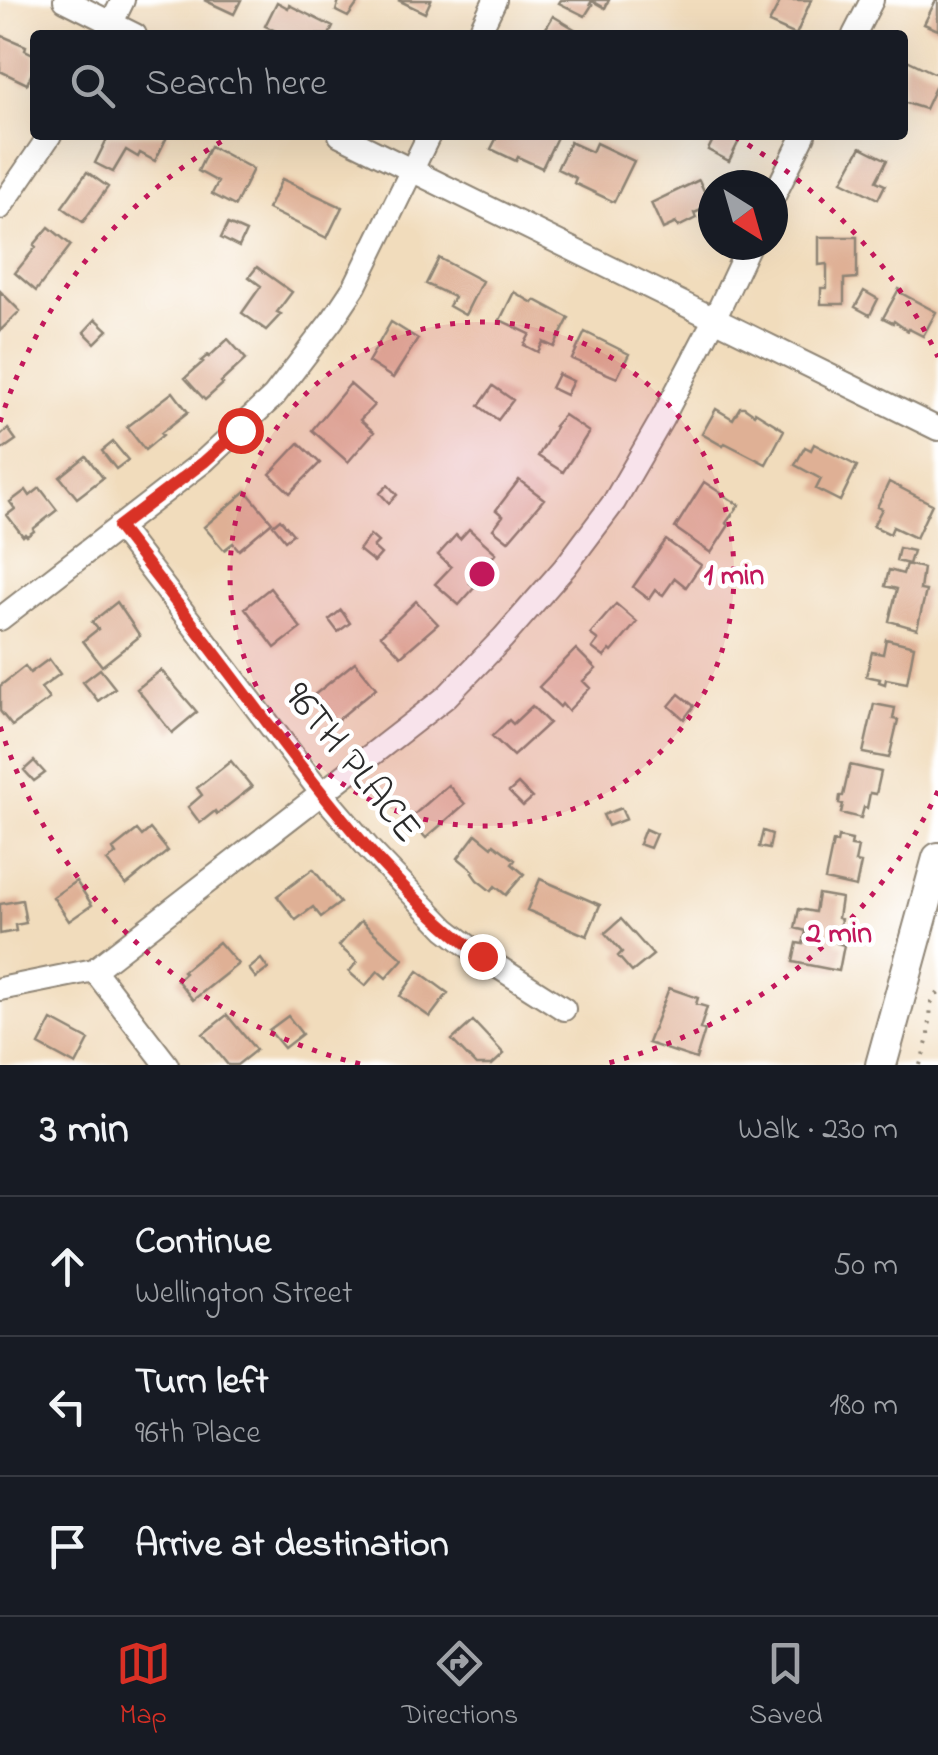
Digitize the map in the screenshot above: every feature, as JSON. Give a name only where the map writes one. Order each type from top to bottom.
[{"type":"main road","points":[[881,1065],[932,904],[938,858]]},
{"type":"street","points":[[64,0],[110,30],[123,0]]},
{"type":"street","points":[[480,30],[495,0]]},
{"type":"street","points":[[857,30],[872,0]]},
{"type":"street","points":[[0,208],[47,140]]},
{"type":"street","points":[[350,140],[938,429]]},
{"type":"street","points":[[0,619],[204,462],[274,396],[355,286],[427,140]]},
{"type":"street","points":[[787,170],[802,140]]},
{"type":"street","points":[[0,988],[94,970],[446,697],[566,566],[614,502],[662,419],[742,260]]},
{"type":"street","name":"96TH PLACE","points":[[118,527],[322,795],[370,850],[446,930],[564,1009]]},
{"type":"street","points":[[94,970],[167,1065]]},
{"type":"path","points":[[920,1065],[931,1003],[938,992]]},
{"type":"building","points":[[204,0],[241,0],[234,14]]},
{"type":"building","points":[[339,0],[360,0],[348,17],[336,11]]},
{"type":"building","points":[[398,0],[431,0],[425,13]]},
{"type":"building","points":[[561,0],[609,0],[605,8],[592,1],[585,16],[559,3]]},
{"type":"building","points":[[781,0],[811,0],[798,30],[785,30],[769,23]]},
{"type":"building","points":[[938,0],[938,30],[924,24]]},
{"type":"building","points":[[277,2],[333,27],[274,30],[265,26]]},
{"type":"building","points":[[553,16],[576,30],[545,30]]},
{"type":"building","points":[[0,35],[26,46],[30,52],[27,84],[0,71]]},
{"type":"building","points":[[908,60],[938,75],[925,109],[908,104]]},
{"type":"building","points":[[106,140],[166,140],[155,161],[126,150],[113,172],[95,163]]},
{"type":"building","points":[[496,140],[556,140],[542,168],[491,149]]},
{"type":"building","points":[[713,140],[740,140],[729,161],[708,150]]},
{"type":"building","points":[[570,142],[592,152],[596,143],[634,161],[614,202],[574,183],[576,178],[557,169]]},
{"type":"building","points":[[210,146],[253,169],[235,206],[212,194],[218,182],[198,171]]},
{"type":"building","points":[[861,147],[887,160],[876,181],[885,185],[878,199],[842,181]]},
{"type":"building","points":[[87,172],[108,187],[83,222],[62,207]]},
{"type":"building","points":[[282,179],[342,207],[327,238],[268,209]]},
{"type":"building","points":[[698,180],[696,218],[678,227],[676,223],[663,229],[651,203]]},
{"type":"building","points":[[228,224],[246,232],[239,247],[221,238]]},
{"type":"building","points":[[49,227],[71,245],[36,291],[15,273]]},
{"type":"building","points":[[819,237],[857,237],[857,278],[844,279],[844,304],[821,304],[821,288],[827,288],[827,264],[819,265]]},
{"type":"building","points":[[439,258],[482,281],[465,315],[449,306],[454,297],[426,284]]},
{"type":"building","points":[[257,267],[292,292],[277,312],[281,314],[266,330],[242,313],[261,286],[249,277]]},
{"type":"building","points":[[899,289],[936,312],[923,336],[883,318]]},
{"type":"building","points":[[0,291],[20,311],[0,331]]},
{"type":"building","points":[[864,291],[878,299],[870,315],[855,307]]},
{"type":"building","points":[[514,292],[569,318],[554,347],[543,342],[538,352],[524,345],[530,334],[500,320]]},
{"type":"building","points":[[96,319],[108,330],[95,343],[84,332]]},
{"type":"building","points":[[391,322],[418,339],[393,378],[368,362]]},
{"type":"building","points":[[585,332],[629,354],[617,378],[572,359]]},
{"type":"building","points":[[228,339],[246,359],[205,400],[185,378]]},
{"type":"building","points":[[558,374],[573,381],[566,395],[551,388]]},
{"type":"building","points":[[350,384],[374,405],[360,420],[374,432],[348,462],[312,430]]},
{"type":"building","points":[[493,386],[513,400],[498,420],[479,406]]},
{"type":"building","points":[[173,392],[188,412],[145,450],[127,427]]},
{"type":"building","points":[[740,407],[784,430],[766,464],[702,434],[716,409],[733,419]]},
{"type":"building","points":[[564,415],[589,432],[563,472],[538,456]]},
{"type":"building","points":[[8,429],[16,440],[3,449],[0,436]]},
{"type":"building","points":[[113,442],[128,460],[116,469],[102,451]]},
{"type":"building","points":[[299,443],[320,463],[290,493],[270,474]]},
{"type":"building","points":[[814,444],[857,466],[840,501],[816,489],[821,479],[795,465],[805,447],[811,450]]},
{"type":"building","points":[[86,456],[103,478],[77,498],[60,477]]},
{"type":"building","points":[[519,480],[544,499],[508,541],[493,529],[503,516],[496,510]]},
{"type":"building","points":[[704,482],[739,505],[711,553],[675,528]]},
{"type":"building","points":[[889,482],[932,504],[916,538],[893,527],[890,534],[873,526]]},
{"type":"building","points":[[388,485],[397,495],[389,503],[380,493]]},
{"type":"building","points":[[40,488],[57,510],[23,536],[7,515],[15,509],[10,502],[26,490],[30,496]]},
{"type":"building","points":[[246,491],[272,522],[239,550],[233,543],[224,550],[204,527]]},
{"type":"building","points":[[280,519],[293,534],[285,540],[273,525]]},
{"type":"building","points":[[469,529],[496,553],[470,583],[475,587],[459,605],[435,584],[451,567],[438,555],[456,535],[460,539]]},
{"type":"building","points":[[370,535],[378,542],[373,547],[381,554],[374,562],[359,550]]},
{"type":"building","points":[[666,540],[701,565],[686,587],[675,578],[663,595],[655,590],[649,599],[633,587]]},
{"type":"building","points":[[899,548],[913,551],[909,564],[896,561]]},
{"type":"building","points":[[906,564],[923,568],[920,590],[926,591],[917,629],[889,621],[897,589],[885,586],[889,570],[903,574]]},
{"type":"building","points":[[270,588],[301,628],[275,648],[245,608]]},
{"type":"building","points":[[416,601],[438,624],[401,656],[381,635]]},
{"type":"building","points":[[117,602],[140,636],[102,666],[83,641],[98,629],[92,622]]},
{"type":"building","points":[[616,604],[637,622],[604,657],[592,648],[598,640],[590,634]]},
{"type":"building","points":[[341,610],[350,623],[338,632],[329,620]]},
{"type":"building","points":[[886,639],[914,646],[907,683],[886,679],[885,684],[866,676],[872,652],[883,654]]},
{"type":"building","points":[[576,649],[596,669],[583,681],[590,688],[568,711],[539,687]]},
{"type":"building","points":[[49,659],[60,674],[41,688],[49,699],[12,726],[0,711],[0,686],[25,666],[30,673]]},
{"type":"building","points":[[355,662],[376,688],[335,722],[313,696]]},
{"type":"building","points":[[100,669],[115,688],[98,701],[83,682]]},
{"type":"building","points":[[161,670],[197,712],[172,733],[137,689]]},
{"type":"building","points":[[679,694],[694,706],[684,719],[669,706]]},
{"type":"building","points":[[874,704],[895,708],[893,719],[898,720],[889,758],[863,753]]},
{"type":"building","points":[[532,706],[549,723],[513,756],[492,736]]},
{"type":"building","points":[[34,761],[45,773],[34,781],[24,770]]},
{"type":"building","points":[[231,761],[252,787],[200,823],[188,807],[202,795],[197,788]]},
{"type":"building","points":[[850,765],[881,772],[876,794],[870,793],[861,818],[841,813],[840,796]]},
{"type":"building","points":[[518,784],[532,798],[523,806],[509,792]]},
{"type":"building","points":[[448,785],[465,804],[426,838],[409,819]]},
{"type":"building","points":[[621,808],[626,819],[608,826],[603,815]]},
{"type":"building","points":[[150,829],[168,851],[126,885],[107,861],[116,854],[113,849],[137,830],[142,836]]},
{"type":"building","points":[[645,829],[656,834],[650,848],[639,844]]},
{"type":"building","points":[[763,831],[772,834],[769,849],[759,847]]},
{"type":"building","points":[[476,834],[515,860],[512,864],[524,874],[506,895],[495,886],[491,891],[458,858]]},
{"type":"building","points":[[838,837],[852,840],[851,846],[858,847],[855,862],[861,863],[856,887],[825,880],[833,842],[837,843]]},
{"type":"building","points":[[313,869],[340,903],[321,917],[313,907],[296,920],[277,896]]},
{"type":"building","points":[[540,879],[600,905],[587,936],[527,910]]},
{"type":"building","points":[[76,881],[92,905],[69,921],[53,897]]},
{"type":"building","points":[[818,894],[841,898],[837,943],[844,945],[839,971],[793,962],[797,943],[803,944],[806,931],[795,928],[799,909],[815,912]]},
{"type":"building","points":[[22,900],[26,923],[15,925],[16,931],[0,934],[0,904]]},
{"type":"building","points":[[621,919],[653,955],[632,972],[618,956],[622,952],[605,933]]},
{"type":"building","points":[[361,921],[403,959],[386,978],[378,971],[365,986],[349,972],[357,962],[339,946]]},
{"type":"building","points":[[219,942],[238,964],[193,1000],[177,980]]},
{"type":"building","points":[[261,959],[268,969],[256,978],[249,969]]},
{"type":"building","points":[[418,971],[448,993],[430,1017],[400,996]]},
{"type":"building","points":[[669,988],[698,998],[696,1004],[707,1007],[696,1059],[648,1043]]},
{"type":"building","points":[[227,1015],[256,1050],[237,1065],[228,1065],[203,1034]]},
{"type":"building","points":[[288,1016],[302,1034],[284,1048],[269,1030]]},
{"type":"building","points":[[52,1020],[89,1040],[76,1065],[39,1045]]},
{"type":"building","points":[[473,1021],[504,1054],[492,1065],[476,1065],[452,1040]]},
{"type":"route","points":[[240,430],[118,527],[322,795],[446,930],[482,956]]}]
